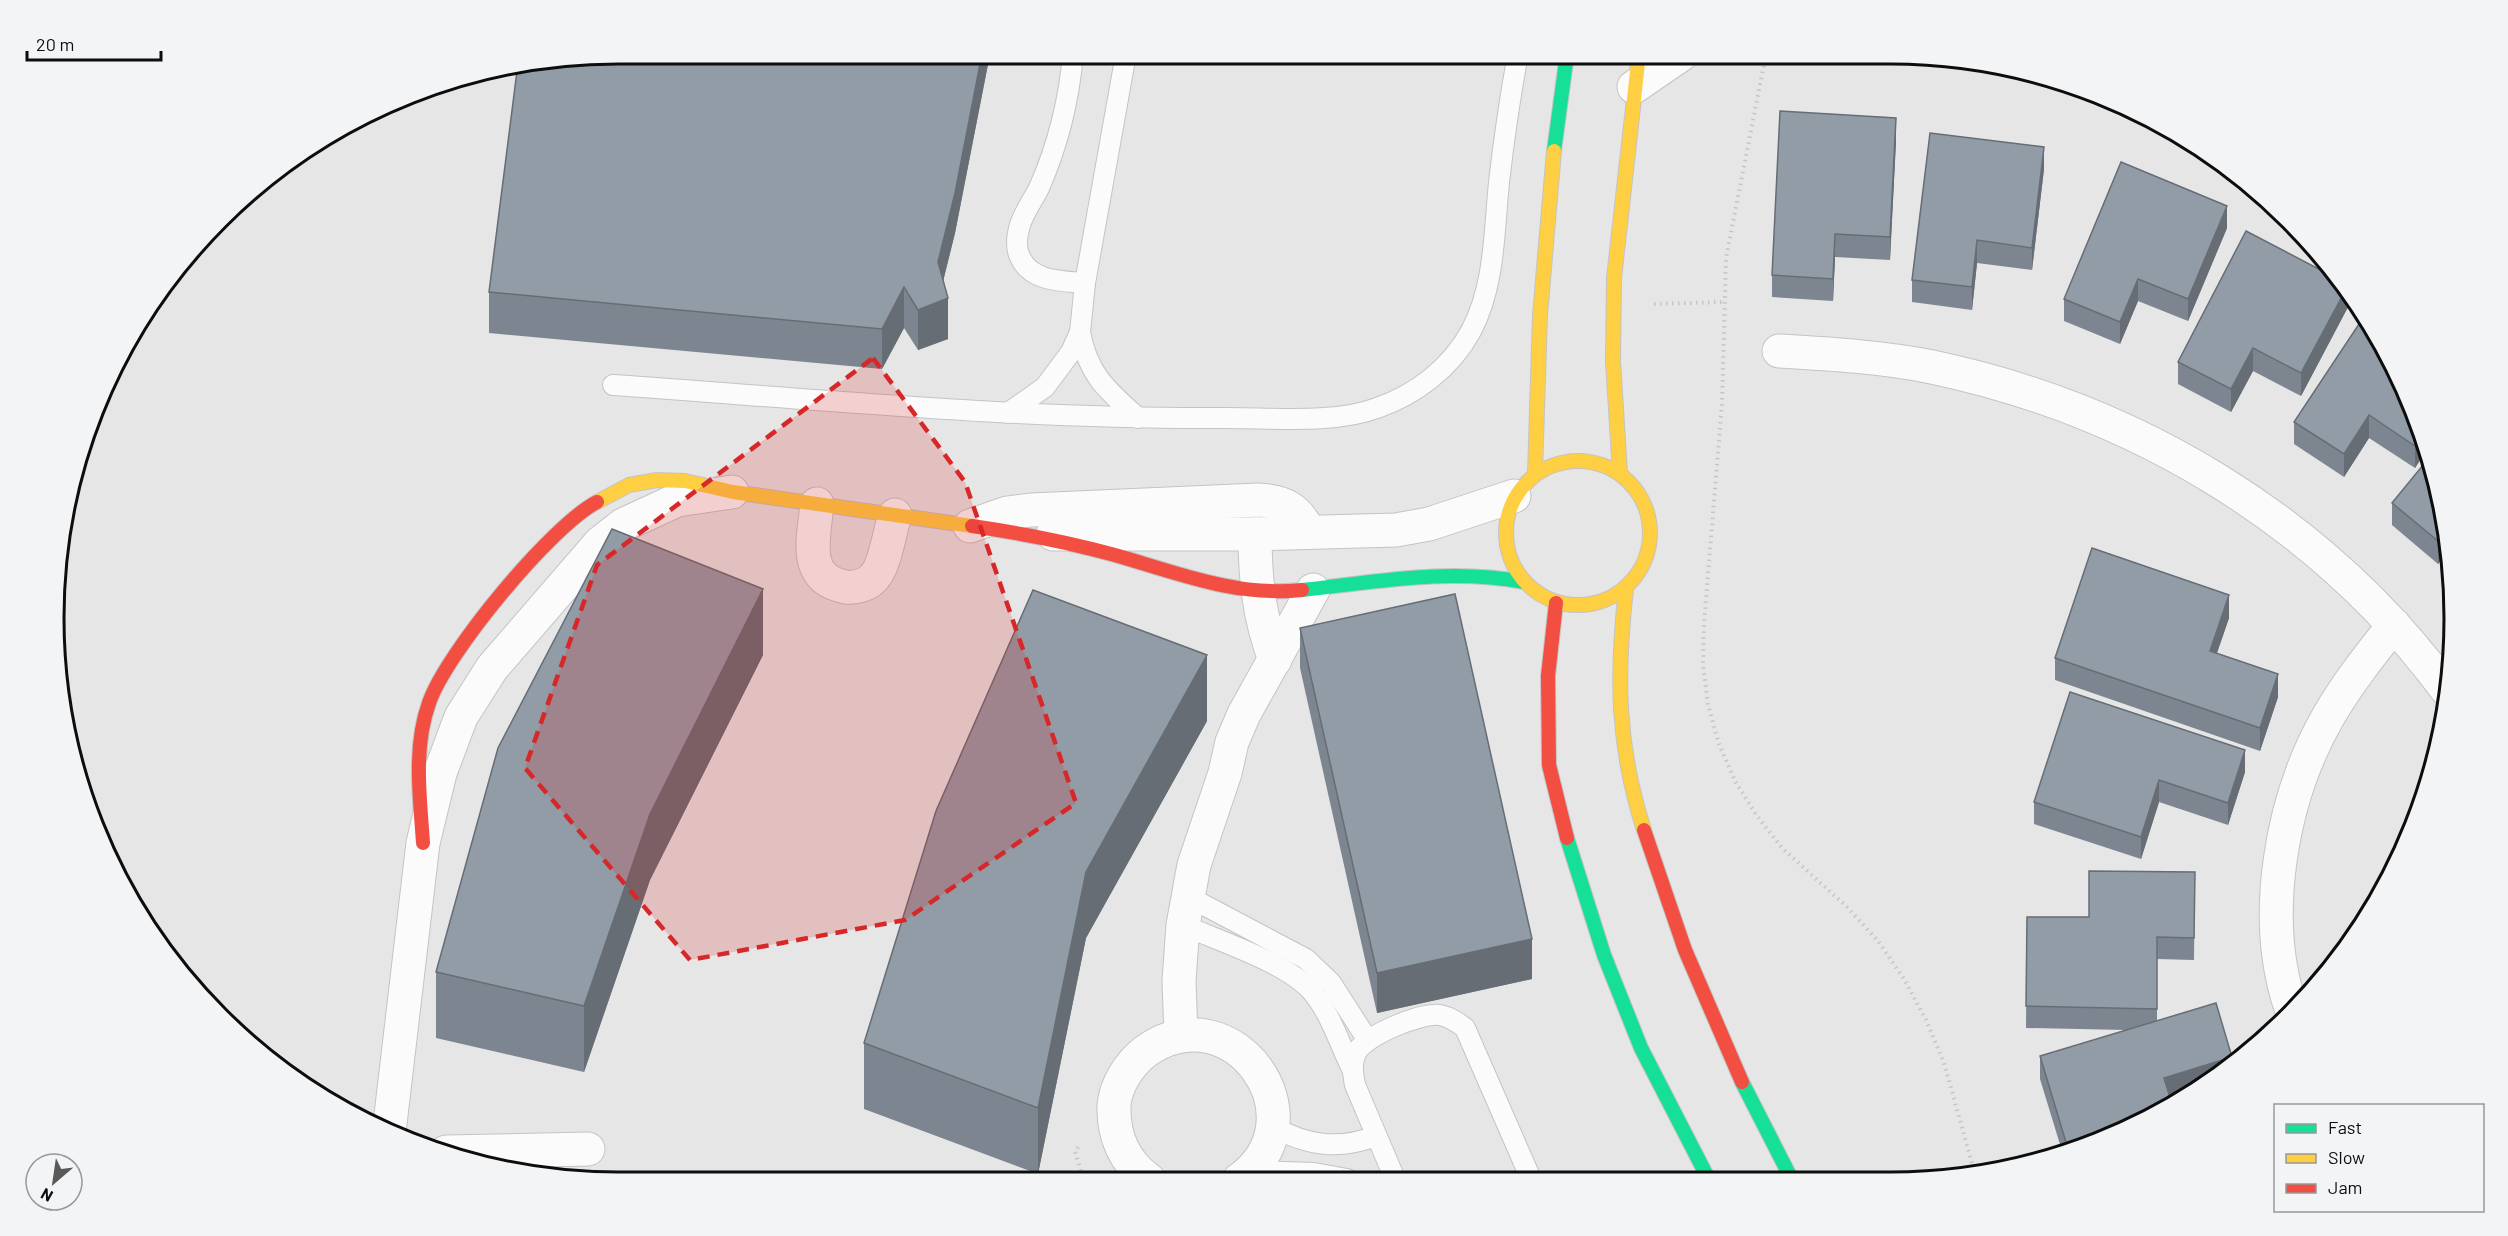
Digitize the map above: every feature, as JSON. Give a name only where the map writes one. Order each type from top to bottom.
[{"type":"street","points":[[1524,582],[1507,550],[1505,532],[1525,485],[1544,237],[1555,126],[1565,64]]},
{"type":"street","points":[[1620,473],[1612,361],[1613,305],[1637,64]]},
{"type":"street","points":[[1634,87],[1667,64]]},
{"type":"street","points":[[1779,351],[1855,356],[1930,367],[2005,385],[2088,413],[2148,440],[2214,477],[2278,520],[2338,568],[2394,625],[2440,681]]},
{"type":"street","points":[[390,1122],[423,843],[441,773],[460,717],[492,668],[600,543],[623,525],[649,511],[677,500],[733,492],[1026,534],[1114,555],[1201,582],[1256,592],[1313,590],[1458,573],[1503,577],[1524,582],[1556,603],[1581,606],[1604,600],[1626,589],[1640,572],[1648,551],[1651,530],[1646,508],[1636,489],[1620,473],[1599,463],[1578,460],[1556,464],[1525,485],[1429,524],[1396,530],[1255,534],[1026,534]]},
{"type":"street","points":[[970,526],[1007,513],[1031,510],[1259,500],[1275,501],[1290,506],[1302,517],[1309,532]]},
{"type":"street","points":[[817,504],[814,562],[820,574],[829,582],[854,588],[867,584],[877,575],[895,515]]},
{"type":"street","points":[[1255,534],[1256,592],[1275,660]]},
{"type":"street","points":[[1626,589],[1618,652],[1622,743],[1645,835],[1675,926],[1709,1016],[1750,1102],[1788,1172]]},
{"type":"street","points":[[1181,1036],[1179,981],[1185,910],[1197,855],[1225,773],[1232,741],[1313,590]]},
{"type":"street","points":[[1556,603],[1548,676],[1549,765],[1571,850],[1604,955],[1641,1048],[1705,1172]]},
{"type":"street","points":[[2289,1001],[2276,942],[2276,884],[2287,828],[2303,772],[2327,719],[2360,668],[2394,625]]},
{"type":"street","points":[[1137,1172],[1122,1152],[1115,1128],[1114,1102],[1122,1079],[1136,1059],[1157,1044],[1181,1036],[1206,1036],[1229,1044],[1250,1058],[1265,1078],[1273,1102],[1273,1127],[1266,1151],[1248,1172]]},
{"type":"street","points":[[470,1151],[588,1149]]},
{"type":"lane","points":[[1072,64],[1064,117],[1053,153],[1020,223],[1016,240],[1020,257],[1031,271],[1046,279],[1085,283]]},
{"type":"lane","points":[[1124,64],[1085,283],[1080,332],[1083,352],[1093,372],[1105,389],[1138,418]]},
{"type":"lane","points":[[613,385],[1008,412],[1138,418],[1334,417],[1375,409],[1413,392],[1446,366],[1470,333],[1486,294],[1506,113],[1516,64]]},
{"type":"lane","points":[[1008,412],[1045,387],[1071,352],[1080,332]]},
{"type":"lane","points":[[1185,910],[1306,959],[1331,983],[1366,1039]]},
{"type":"lane","points":[[1185,910],[1284,970],[1314,993],[1352,1069],[1355,1085],[1392,1172]]},
{"type":"lane","points":[[1352,1069],[1356,1053],[1366,1039],[1381,1032],[1438,1015],[1453,1019],[1465,1028],[1528,1172]]},
{"type":"lane","points":[[1273,1127],[1313,1144],[1334,1146],[1356,1143],[1376,1136]]},
{"type":"path","points":[[1764,64],[1726,258],[1722,403],[1704,624],[1703,664],[1708,705],[1719,744],[1735,781],[1757,816],[1782,848],[1847,906],[1878,941],[1905,979],[1944,1063],[1973,1165]]},
{"type":"highlighted area","points":[[873,358],[965,482],[1076,803],[905,920],[690,960],[525,768],[597,565]]},
{"type":"building","points":[[618,64],[980,64],[955,193],[938,262],[948,298],[918,310],[904,287],[882,329],[489,292],[517,74],[546,69]]},
{"type":"building","points":[[1780,111],[1896,118],[1890,237],[1835,234],[1833,279],[1772,275]]},
{"type":"building","points":[[1930,133],[2044,147],[2032,248],[1977,240],[1972,287],[1912,280]]},
{"type":"building","points":[[2121,162],[2227,206],[2188,299],[2138,279],[2120,322],[2064,299]]},
{"type":"building","points":[[2246,231],[2319,269],[2341,298],[2301,373],[2253,348],[2231,389],[2178,362]]},
{"type":"building","points":[[2359,324],[2386,373],[2416,445],[2369,415],[2344,454],[2294,422]]},
{"type":"building","points":[[2422,466],[2438,541],[2438,541],[2392,503]]},
{"type":"building","points":[[612,529],[763,589],[650,814],[584,1006],[436,972],[498,748]]},
{"type":"building","points":[[2092,548],[2229,595],[2210,651],[2278,674],[2260,728],[2055,658]]},
{"type":"building","points":[[1033,590],[1207,655],[1086,872],[1038,1108],[864,1043],[936,811]]},
{"type":"building","points":[[1455,594],[1532,939],[1377,973],[1300,628]]},
{"type":"building","points":[[2070,692],[2245,750],[2228,803],[2159,780],[2141,837],[2034,802]]},
{"type":"building","points":[[2089,871],[2195,872],[2194,938],[2157,937],[2157,1009],[2026,1006],[2027,917],[2089,917]]},
{"type":"building","points":[[2216,1003],[2231,1054],[2223,1060],[2164,1078],[2169,1096],[2135,1114],[2066,1143],[2040,1056]]},
{"type":"traffic: fast","points":[[1554,151],[1566,64]]},
{"type":"traffic: fast","points":[[1302,590],[1440,576],[1468,576],[1524,582]]},
{"type":"traffic: fast","points":[[1567,838],[1604,955],[1641,1048],[1705,1172]]},
{"type":"traffic: fast","points":[[1742,1082],[1788,1172]]},
{"type":"traffic: slow","points":[[1620,473],[1613,361],[1614,278],[1638,64]]},
{"type":"traffic: slow","points":[[1535,473],[1540,315],[1554,151]]},
{"type":"traffic: slow","points":[[1578,461],[1606,466],[1629,482],[1645,505],[1650,533],[1645,561],[1629,584],[1606,600],[1578,605],[1550,600],[1527,584],[1511,561],[1506,533],[1511,505],[1527,482],[1550,466],[1578,461]]},
{"type":"traffic: slow","points":[[597,502],[629,485],[657,480],[685,481],[733,492],[972,526]]},
{"type":"traffic: slow","points":[[1626,589],[1621,652],[1621,711],[1628,769],[1644,830]]},
{"type":"traffic: jam","points":[[423,843],[419,755],[424,720],[439,681],[477,624],[528,563],[577,515],[597,502]]},
{"type":"traffic: jam","points":[[972,526],[1080,546],[1230,587],[1254,590],[1302,590]]},
{"type":"traffic: jam","points":[[1556,603],[1548,676],[1549,765],[1567,838]]},
{"type":"traffic: jam","points":[[1644,830],[1685,950],[1742,1082]]}]
